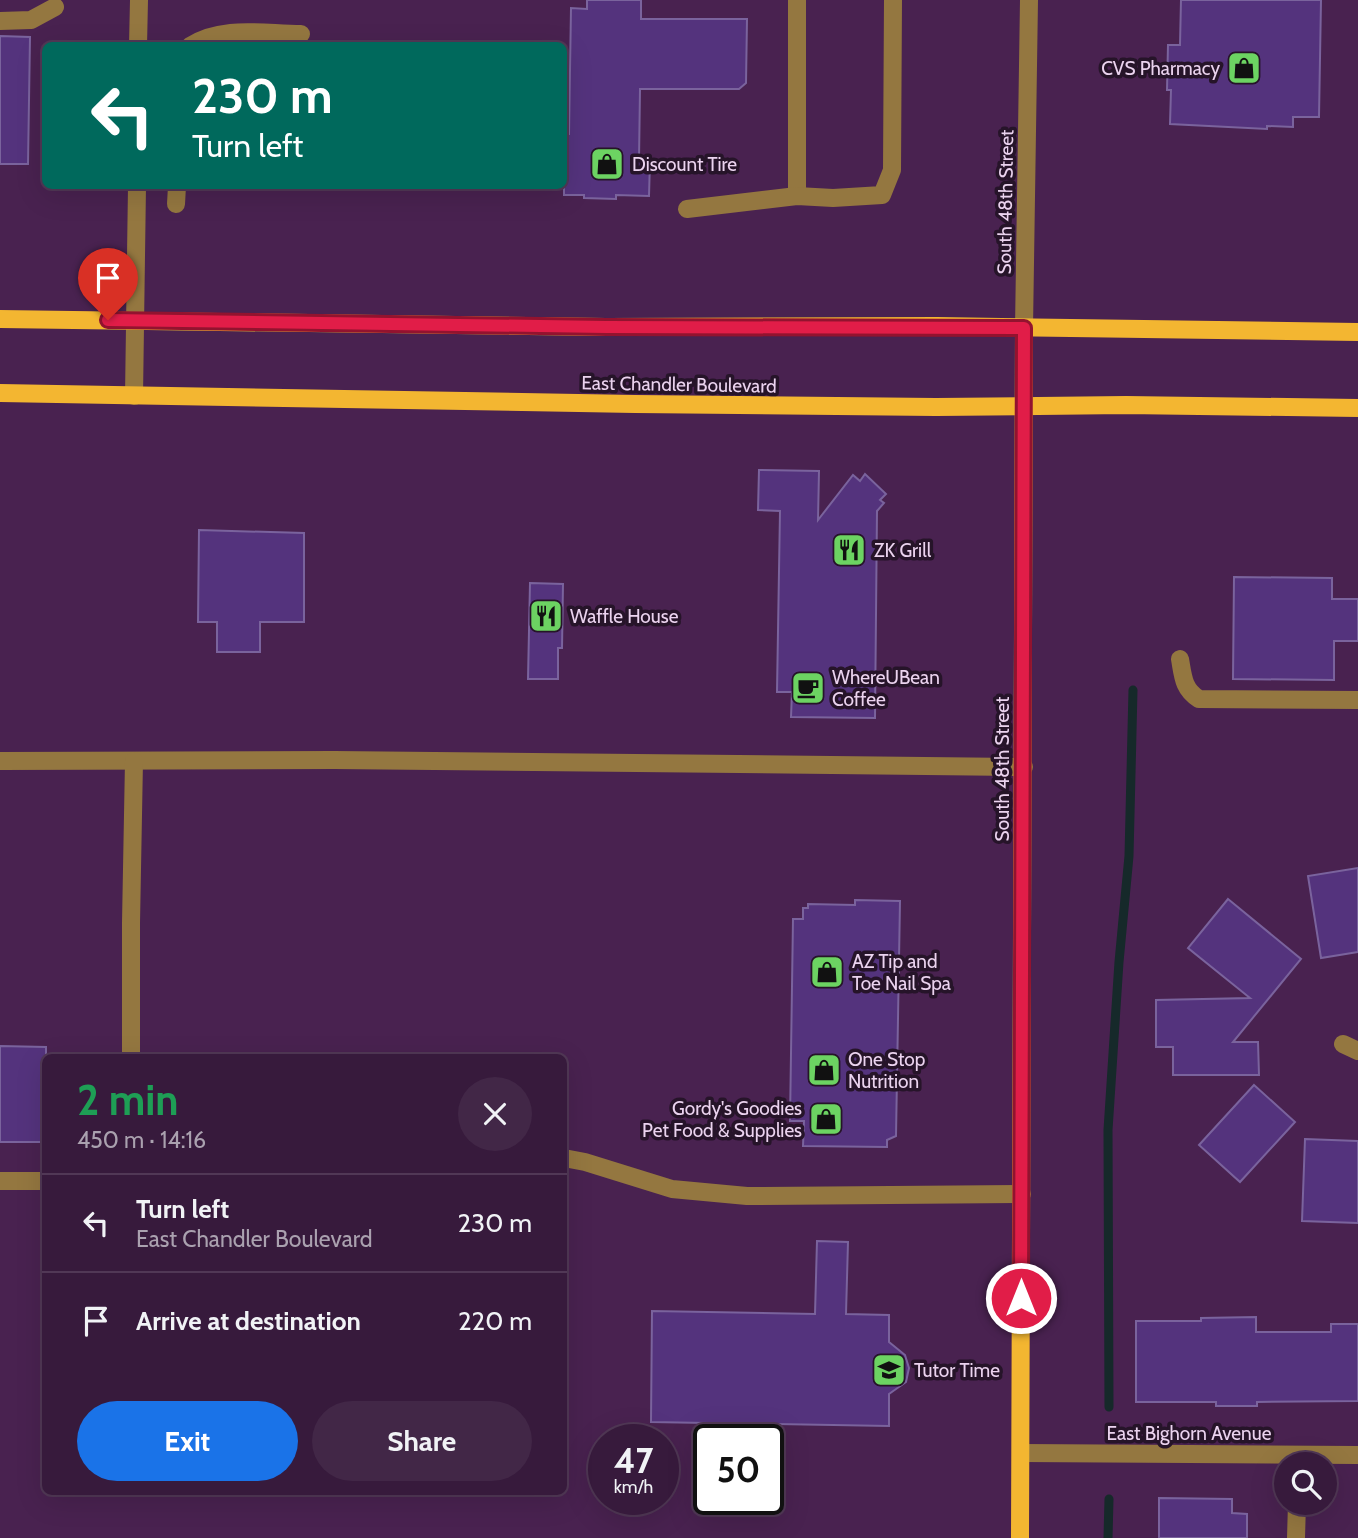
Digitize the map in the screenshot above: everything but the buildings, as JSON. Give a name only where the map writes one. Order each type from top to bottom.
[{"type":"main road","points":[[0,319],[606,327],[1358,332]]},
{"type":"main road","name":"South 48th Street","points":[[1020,1538],[1026,406],[1024,328]]},
{"type":"main road","name":"East Chandler Boulevard","points":[[0,393],[690,405],[1358,408]]},
{"type":"street","points":[[138,42],[139,0]]},
{"type":"street","points":[[797,0],[797,196]]},
{"type":"street","points":[[687,209],[797,196],[833,198],[882,195],[892,170],[893,0]]},
{"type":"street","name":"South 48th Street","points":[[1024,328],[1029,0]]},
{"type":"street","points":[[0,21],[31,20],[55,7]]},
{"type":"street","points":[[197,42],[207,36],[224,33],[301,34]]},
{"type":"street","points":[[134,396],[137,189]]},
{"type":"street","points":[[176,204],[177,189]]},
{"type":"street","points":[[1180,659],[1183,682],[1188,693],[1199,698],[1358,700]]},
{"type":"street","points":[[0,761],[1024,767]]},
{"type":"street","points":[[131,1054],[134,761]]},
{"type":"street","points":[[567,1159],[672,1189],[747,1196],[1022,1194]]},
{"type":"street","points":[[0,1181],[42,1181]]},
{"type":"street","name":"East Bighorn Avenue","points":[[1021,1453],[1274,1458]]},
{"type":"street","name":"East Bighorn Avenue","points":[[1337,1456],[1358,1455]]},
{"type":"street","points":[[1296,1538],[1297,1515]]},
{"type":"waterway","points":[[1109,1407],[1108,1130],[1129,856],[1133,690]]},
{"type":"waterway","points":[[1108,1538],[1109,1499]]},
{"type":"place","name":"CVS Pharmacy","points":[[1244,68]]},
{"type":"place","name":"Discount Tire","points":[[607,164]]},
{"type":"place","name":"ZK Grill","points":[[849,550]]},
{"type":"place","name":"Waffle House","points":[[546,616]]},
{"type":"place","name":"WhereUBean Coffee","points":[[808,688]]},
{"type":"place","name":"AZ Tip and Toe Nail Spa","points":[[827,972]]},
{"type":"place","name":"One Stop Nutrition","points":[[824,1070]]},
{"type":"place","name":"Gordy's Goodies Pet Food & Supplies","points":[[826,1119]]},
{"type":"place","name":"Tutor Time","points":[[889,1370]]},
{"type":"route","points":[[108,320],[606,327],[1024,328],[1026,406],[1021,1298]]}]
